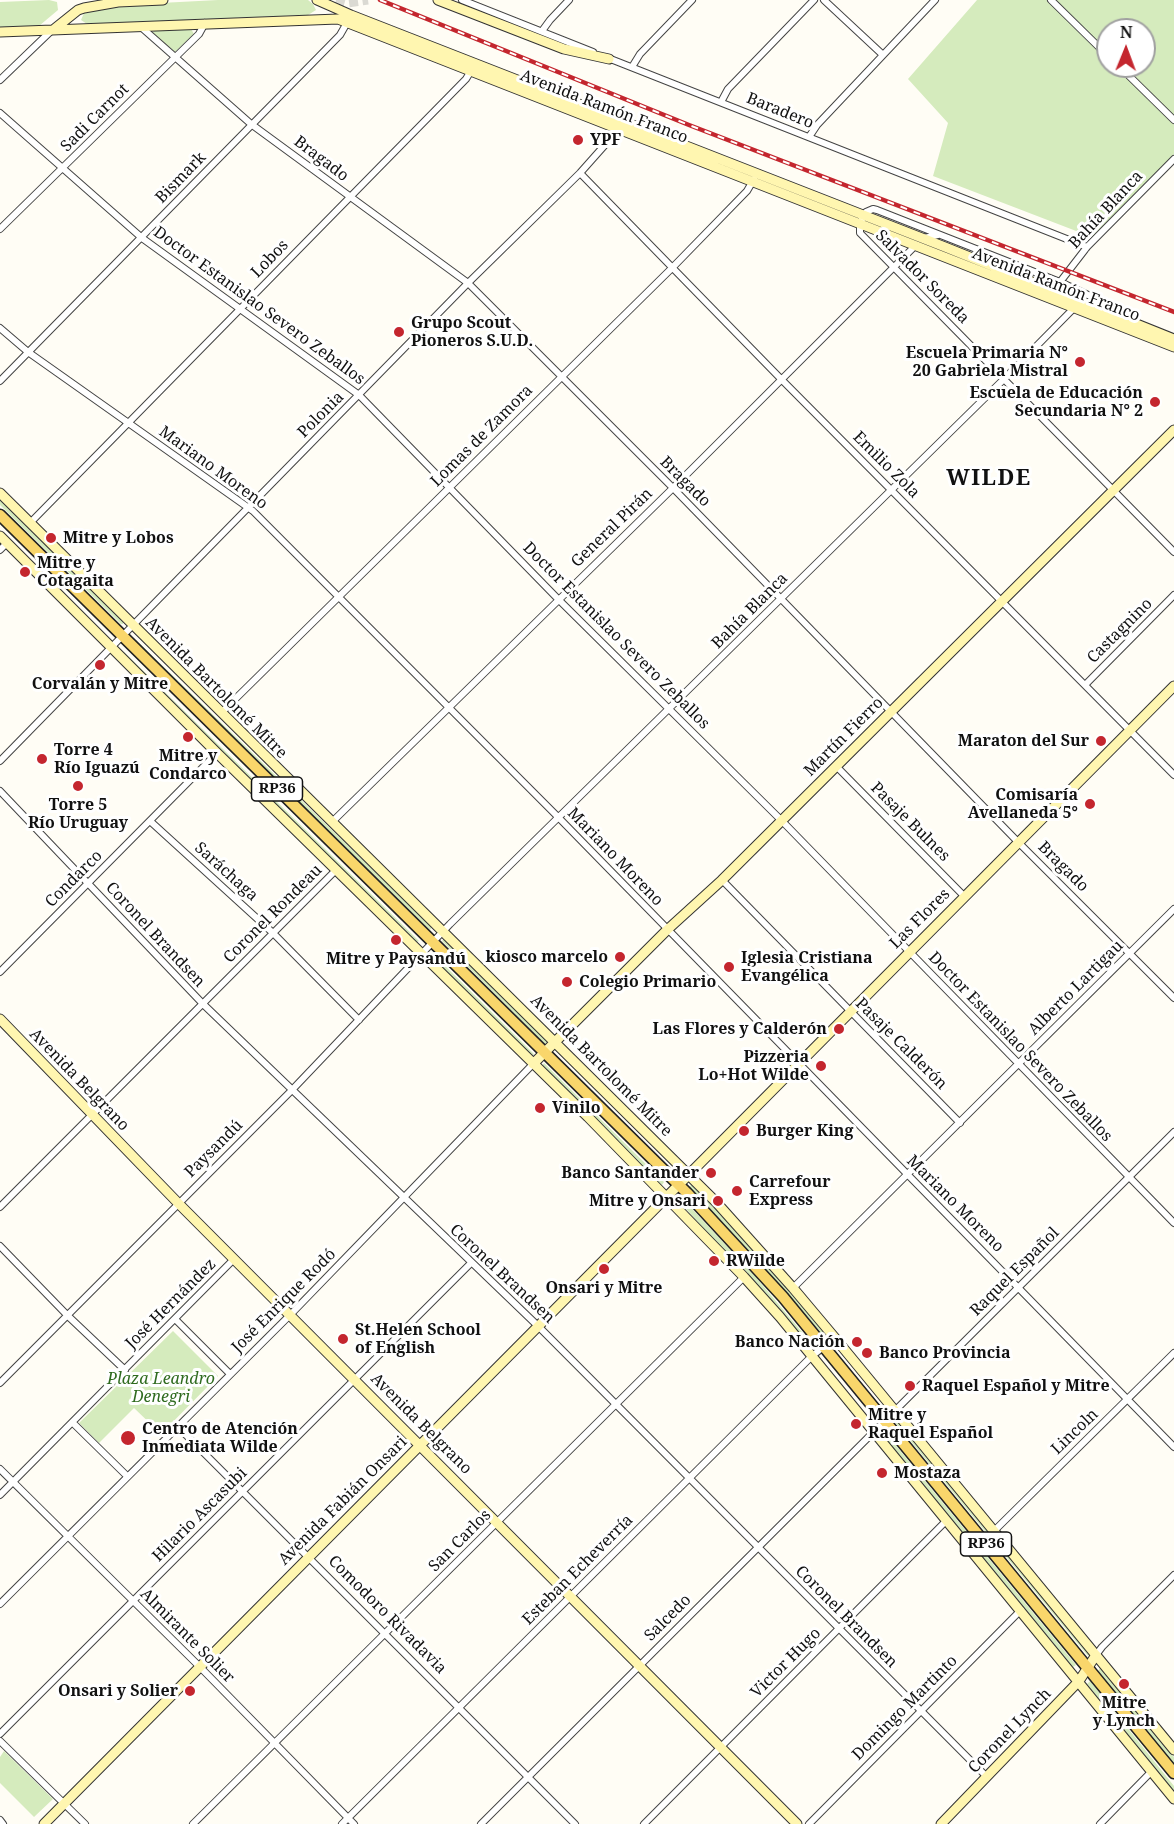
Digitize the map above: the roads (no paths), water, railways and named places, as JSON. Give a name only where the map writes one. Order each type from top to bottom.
[{"type":"main road","name":"Avenida Bartolomé Mitre","points":[[0,515],[679,1185],[783,1297],[1174,1773]]},
{"type":"street","points":[[0,80],[53,30],[78,10],[103,4],[163,0]]},
{"type":"street","name":"Avenida Ramón Franco","points":[[317,0],[349,18],[862,219],[1074,308],[1174,347]]},
{"type":"street","points":[[438,0],[564,50],[609,59]]},
{"type":"street","name":"Baradero","points":[[462,0],[1088,248]]},
{"type":"street","points":[[542,31],[569,0]]},
{"type":"street","points":[[632,67],[640,54],[692,0]]},
{"type":"street","points":[[721,102],[728,89],[814,0]]},
{"type":"street","points":[[824,0],[883,55]]},
{"type":"street","points":[[809,137],[817,125],[935,0]]},
{"type":"street","points":[[1051,0],[1096,44]]},
{"type":"street","points":[[1058,7],[1065,0]]},
{"type":"street","name":"Avenida Ramón Franco","points":[[0,32],[349,18]]},
{"type":"street","name":"Bismark","points":[[0,381],[340,35],[349,18]]},
{"type":"street","name":"Sadi Carnot","points":[[0,229],[199,34],[205,23]]},
{"type":"street","name":"Bragado","points":[[140,26],[251,124],[468,283],[673,488],[1018,842],[1174,998]]},
{"type":"street","name":"Lobos","points":[[30,523],[466,80],[473,67]]},
{"type":"street","points":[[1131,78],[1174,120]]},
{"type":"street","name":"Doctor Estanislao Severo Zeballos","points":[[0,113],[142,238],[359,395],[558,599],[782,821],[1174,1223]]},
{"type":"street","name":"Polonia","points":[[0,761],[468,283],[580,173],[612,137],[619,124]]},
{"type":"street","name":"Bahía Blanca","points":[[1060,282],[1088,248],[1174,159]]},
{"type":"street","name":"Emilio Zola","points":[[580,173],[1174,775]]},
{"type":"street","name":"Lomas de Zamora","points":[[220,713],[672,268],[747,191],[755,178]]},
{"type":"street","points":[[862,219],[869,210],[877,210],[1060,282],[1103,302],[1117,316]]},
{"type":"street","name":"Salvador Soreda","points":[[862,219],[860,233],[1174,552]]},
{"type":"street","points":[[919,242],[939,235]]},
{"type":"street","name":"Avenida Ramón Franco","points":[[919,242],[1174,339]]},
{"type":"street","name":"General Pirán","points":[[332,822],[673,488],[919,242]]},
{"type":"street","name":"Bahía Blanca","points":[[443,931],[1004,380],[1074,308]]},
{"type":"street","name":"Mariano Moreno","points":[[0,328],[28,352],[248,507],[559,818],[1174,1447]]},
{"type":"street","name":"Martín Fierro","points":[[533,1064],[667,930],[782,821],[1174,430]]},
{"type":"street","name":"Avenida Bartolomé Mitre","points":[[0,494],[689,1174],[793,1288],[1174,1749]]},
{"type":"street","points":[[2,543],[111,647],[667,1196],[744,1277],[874,1431],[1174,1799]]},
{"type":"street","name":"Castagnino","points":[[1085,686],[1174,595]]},
{"type":"street","name":"Las Flores","points":[[689,1174],[1174,686]]},
{"type":"street","name":"Condarco","points":[[0,972],[217,753]]},
{"type":"street","name":"Pasaje Bulnes","points":[[836,766],[964,896]]},
{"type":"street","name":"Coronel Brandsen","points":[[0,790],[203,1005],[539,1327],[986,1776]]},
{"type":"street","name":"Saráchaga","points":[[150,821],[273,933],[359,1020]]},
{"type":"street","name":"Coronel Rondeau","points":[[0,1207],[336,870]]},
{"type":"street","name":"Pasaje Calderón","points":[[722,880],[960,1123]]},
{"type":"street","name":"Alberto Lartigau","points":[[793,1288],[1174,909]]},
{"type":"street","name":"Paysandú","points":[[0,1383],[291,1091],[443,931]]},
{"type":"street","name":"Avenida Belgrano","points":[[0,1019],[179,1204],[797,1824]]},
{"type":"street","name":"José Enrique Rodó","points":[[0,1604],[290,1315],[533,1064]]},
{"type":"street","name":"Raquel Español","points":[[874,1431],[1174,1132]]},
{"type":"street","name":"Avenida Fabián Onsari","points":[[44,1824],[689,1174]]},
{"type":"street","points":[[0,1246],[68,1316],[125,1370]]},
{"type":"street","name":"José Hernández","points":[[0,1495],[234,1259]]},
{"type":"street","name":"Hilario Ascasubi","points":[[0,1734],[471,1263]]},
{"type":"street","name":"San Carlos","points":[[193,1824],[744,1277]]},
{"type":"street","points":[[176,1320],[230,1374]]},
{"type":"street","name":"Esteban Echeverría","points":[[342,1824],[812,1356],[835,1338]]},
{"type":"street","name":"Lincoln","points":[[995,1530],[1174,1353]]},
{"type":"street","points":[[73,1423],[127,1476]]},
{"type":"street","name":"Comodoro Rivadavia","points":[[177,1426],[244,1490],[575,1824]]},
{"type":"street","name":"Salcedo","points":[[481,1824],[874,1431]]},
{"type":"street","name":"Almirante Solier","points":[[0,1468],[354,1824]]},
{"type":"street","name":"Victor Hugo","points":[[644,1824],[947,1520]]},
{"type":"street","points":[[1096,1655],[1174,1575]]},
{"type":"street","name":"Domingo Martinto","points":[[809,1824],[1021,1610]]},
{"type":"street","name":"Coronel Lynch","points":[[941,1824],[1079,1681],[1096,1655]]},
{"type":"street","points":[[1,1746],[85,1824]]},
{"type":"street","points":[[1100,1824],[1152,1771]]},
{"type":"street","points":[[0,1820],[3,1824]]},
{"type":"tunnel","points":[[336,0],[347,3],[368,0]]},
{"type":"railway","points":[[380,0],[689,125],[1174,312]]},
{"type":"place","name":"YPF","points":[[578,140]]},
{"type":"place","name":"Grupo Scout Pioneros S.U.D.","points":[[399,332]]},
{"type":"place","name":"Escuela Primaria N° 20 Gabriela Mistral","points":[[1080,362]]},
{"type":"place","name":"Escuela de Educación Secundaria N° 2","points":[[1155,402]]},
{"type":"place","name":"Mitre y Lobos","points":[[51,538]]},
{"type":"place","name":"Mitre y Cotagaita","points":[[25,572]]},
{"type":"place","name":"Corvalán y Mitre","points":[[100,665]]},
{"type":"place","name":"Mitre y Condarco","points":[[188,737]]},
{"type":"place","name":"Maraton del Sur","points":[[1101,741]]},
{"type":"place","name":"Torre 4 Río Iguazú","points":[[42,759]]},
{"type":"place","name":"Torre 5 Río Uruguay","points":[[78,786]]},
{"type":"place","name":"Comisaría Avellaneda 5°","points":[[1090,804]]},
{"type":"place","name":"Mitre y Paysandú","points":[[396,940]]},
{"type":"place","name":"kiosco marcelo","points":[[620,957]]},
{"type":"place","name":"Iglesia Cristiana Evangélica","points":[[729,967]]},
{"type":"place","name":"Colegio Primario","points":[[567,982]]},
{"type":"place","name":"Las Flores y Calderón","points":[[839,1029]]},
{"type":"place","name":"Pizzeria Lo+Hot Wilde","points":[[821,1066]]},
{"type":"place","name":"Vinilo","points":[[540,1108]]},
{"type":"place","name":"Burger King","points":[[744,1131]]},
{"type":"place","name":"Banco Santander","points":[[711,1173]]},
{"type":"place","name":"Carrefour Express","points":[[737,1191]]},
{"type":"place","name":"Mitre y Onsari","points":[[718,1201]]},
{"type":"place","name":"RWilde","points":[[714,1261]]},
{"type":"place","name":"Onsari y Mitre","points":[[604,1269]]},
{"type":"place","name":"St.Helen School of English","points":[[343,1339]]},
{"type":"place","name":"Banco Nación","points":[[857,1342]]},
{"type":"place","name":"Banco Provincia","points":[[867,1353]]},
{"type":"place","name":"Raquel Español y Mitre","points":[[910,1386]]},
{"type":"place","name":"Mitre y Raquel Español","points":[[856,1424]]},
{"type":"place","name":"Centro de Atención Inmediata Wilde","points":[[128,1438]]},
{"type":"place","name":"Mostaza","points":[[882,1473]]},
{"type":"place","name":"Mitre y Lynch","points":[[1124,1684]]},
{"type":"place","name":"Onsari y Solier","points":[[190,1691]]},
{"type":"district","name":"WILDE","points":[[989,479]]},
{"type":"park label","name":"Plaza Leandro Denegri","points":[[161,1388]]}]
